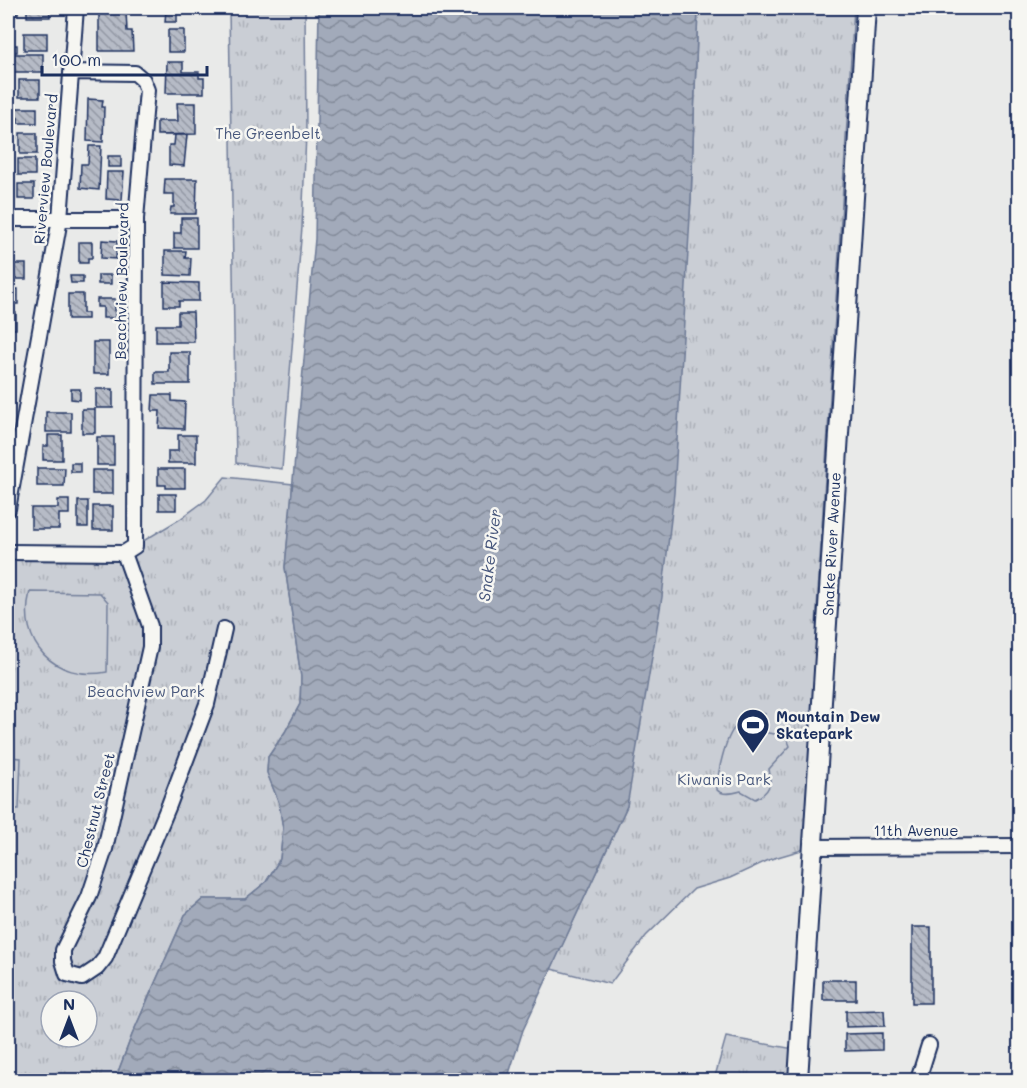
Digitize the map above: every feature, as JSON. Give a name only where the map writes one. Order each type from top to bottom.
[{"type":"main road","name":"Snake River Avenue","points":[[798,1080],[866,8]]},
{"type":"street","name":"Riverview Boulevard","points":[[8,509],[60,219],[76,8]]},
{"type":"street","name":"Beachview Boulevard","points":[[71,72],[135,73],[143,80],[147,90],[136,219],[135,546],[124,553]]},
{"type":"street","points":[[8,219],[136,219]]},
{"type":"street","points":[[8,552],[124,553]]},
{"type":"street","name":"Chestnut Street","points":[[124,553],[150,626],[150,647],[105,849],[89,897],[63,950],[63,961],[68,974],[82,978],[97,968],[105,958],[169,805],[207,704],[224,629]]},
{"type":"street","name":"11th Avenue","points":[[812,847],[1020,846]]},
{"type":"street","points":[[918,1080],[929,1045]]},
{"type":"green space","name":"The Greenbelt","points":[[229,8],[305,8],[306,134],[302,227],[282,469],[236,463]]},
{"type":"green space","name":"Kiwanis Park","points":[[698,8],[854,8],[816,625],[826,626],[812,847],[771,859],[730,878],[694,889],[646,936],[610,984],[551,969],[627,806],[691,199]]},
{"type":"green space","name":"Beachview Park","points":[[225,477],[293,484],[285,567],[301,677],[300,704],[268,757],[267,772],[279,803],[283,829],[280,859],[266,882],[245,899],[203,899],[185,915],[132,1035],[115,1080],[8,1080],[8,552],[135,546],[180,519],[206,500]]},
{"type":"green space","points":[[30,592],[100,593],[108,602],[107,672],[88,674],[71,671],[56,665],[44,655],[29,627],[27,610]]},
{"type":"green space","name":"Mountain Dew Skatepark","points":[[759,712],[765,714],[757,728],[767,733],[786,736],[790,746],[769,769],[769,787],[760,796],[755,799],[741,791],[729,794],[719,792],[717,790],[718,775],[722,756],[732,731],[736,726],[745,723],[751,726]]},
{"type":"green space","points":[[8,757],[21,758],[19,809],[8,809]]},
{"type":"green space","points":[[726,1037],[800,1050],[794,1080],[714,1080]]},
{"type":"water","name":"Snake River","points":[[319,8],[698,8],[691,199],[674,493],[662,597],[627,806],[523,1030],[507,1080],[115,1080],[132,1035],[185,915],[203,899],[245,899],[266,882],[280,859],[283,829],[279,803],[267,773],[268,757],[300,704],[301,677],[285,567],[315,239]]},
{"type":"building","points":[[8,8],[18,8],[18,14],[13,14],[13,20],[8,20]]},
{"type":"building","points":[[27,8],[50,8],[50,17],[27,17]]},
{"type":"building","points":[[166,10],[177,10],[177,22],[165,22]]},
{"type":"building","points":[[99,11],[126,11],[127,31],[132,31],[133,51],[99,51]]},
{"type":"building","points":[[168,30],[184,30],[184,52],[168,52]]},
{"type":"building","points":[[24,33],[47,33],[47,50],[24,50]]},
{"type":"building","points":[[8,45],[17,45],[17,52],[8,52]]},
{"type":"building","points":[[8,54],[43,54],[43,72],[8,72]]},
{"type":"building","points":[[167,62],[183,62],[183,72],[199,72],[199,78],[204,78],[204,93],[166,93]]},
{"type":"building","points":[[19,80],[40,80],[40,97],[19,97]]},
{"type":"building","points":[[88,99],[103,100],[103,142],[87,141]]},
{"type":"building","points":[[177,103],[196,103],[196,134],[157,135],[157,121],[178,121]]},
{"type":"building","points":[[13,108],[37,108],[37,123],[18,123],[18,118],[13,118]]},
{"type":"building","points":[[8,118],[16,118],[16,126],[8,127]]},
{"type":"building","points":[[8,128],[15,128],[16,138],[8,139]]},
{"type":"building","points":[[20,133],[37,133],[37,154],[20,154]]},
{"type":"building","points":[[175,135],[187,135],[184,166],[169,165],[169,145],[174,145]]},
{"type":"building","points":[[89,146],[101,146],[99,190],[80,188],[81,164],[88,164]]},
{"type":"building","points":[[108,156],[121,156],[121,167],[108,167]]},
{"type":"building","points":[[18,159],[35,159],[35,175],[18,175]]},
{"type":"building","points":[[107,172],[124,172],[122,200],[106,199]]},
{"type":"building","points":[[165,179],[197,179],[196,214],[170,214],[171,207],[174,207],[174,194],[164,194]]},
{"type":"building","points":[[18,184],[34,184],[34,199],[18,199]]},
{"type":"building","points":[[181,218],[197,218],[197,248],[174,248],[174,233],[181,233]]},
{"type":"building","points":[[102,240],[117,241],[116,259],[101,258]]},
{"type":"building","points":[[8,241],[14,241],[14,261],[8,261]]},
{"type":"building","points":[[79,242],[92,242],[92,258],[88,258],[88,263],[79,263]]},
{"type":"building","points":[[165,251],[186,251],[185,258],[191,258],[190,276],[165,275]]},
{"type":"building","points":[[10,264],[26,264],[26,279],[10,279]]},
{"type":"building","points":[[98,275],[111,275],[111,284],[98,284]]},
{"type":"building","points":[[70,276],[83,276],[83,283],[71,283]]},
{"type":"building","points":[[164,282],[199,283],[199,301],[179,301],[179,306],[164,306]]},
{"type":"building","points":[[8,289],[18,289],[18,304],[8,304]]},
{"type":"building","points":[[68,294],[83,294],[83,313],[88,313],[88,319],[68,319]]},
{"type":"building","points":[[97,299],[115,299],[115,318],[103,318],[103,307],[97,307]]},
{"type":"building","points":[[178,312],[193,312],[194,342],[156,342],[156,325],[178,325]]},
{"type":"building","points":[[8,313],[16,313],[16,329],[8,329]]},
{"type":"building","points":[[93,342],[109,342],[109,374],[93,374]]},
{"type":"building","points":[[169,352],[190,352],[190,384],[155,384],[155,372],[169,372]]},
{"type":"building","points":[[71,389],[80,389],[80,400],[71,399]]},
{"type":"building","points":[[96,389],[113,389],[113,408],[96,408]]},
{"type":"building","points":[[153,395],[172,395],[172,401],[185,402],[184,429],[159,428],[160,411],[152,411]]},
{"type":"building","points":[[82,409],[95,409],[95,433],[82,433]]},
{"type":"building","points":[[46,412],[71,412],[71,432],[46,432]]},
{"type":"building","points":[[48,435],[62,435],[62,460],[43,460],[43,446],[48,446]]},
{"type":"building","points":[[178,435],[196,435],[196,463],[168,463],[168,451],[178,451]]},
{"type":"building","points":[[97,437],[114,437],[114,465],[97,465]]},
{"type":"building","points":[[71,463],[80,463],[80,472],[71,472]]},
{"type":"building","points":[[37,468],[65,468],[64,486],[37,486]]},
{"type":"building","points":[[158,469],[185,469],[185,488],[166,488],[166,485],[158,485]]},
{"type":"building","points":[[92,470],[113,470],[113,494],[92,494]]},
{"type":"building","points":[[159,494],[176,494],[176,510],[159,510]]},
{"type":"building","points":[[58,500],[69,500],[69,514],[59,514],[59,529],[31,529],[31,508],[58,508]]},
{"type":"building","points":[[78,501],[88,501],[88,527],[78,527]]},
{"type":"building","points":[[93,506],[113,506],[113,530],[93,530]]},
{"type":"building","points":[[912,927],[931,927],[931,1003],[912,1003]]},
{"type":"building","points":[[823,980],[856,980],[856,1000],[823,1000]]},
{"type":"building","points":[[884,1010],[885,1026],[846,1027],[846,1011]]},
{"type":"building","points":[[882,1033],[882,1050],[845,1051],[845,1034]]},
{"type":"place","name":"Mountain Dew Skatepark","points":[[753,754]]}]
